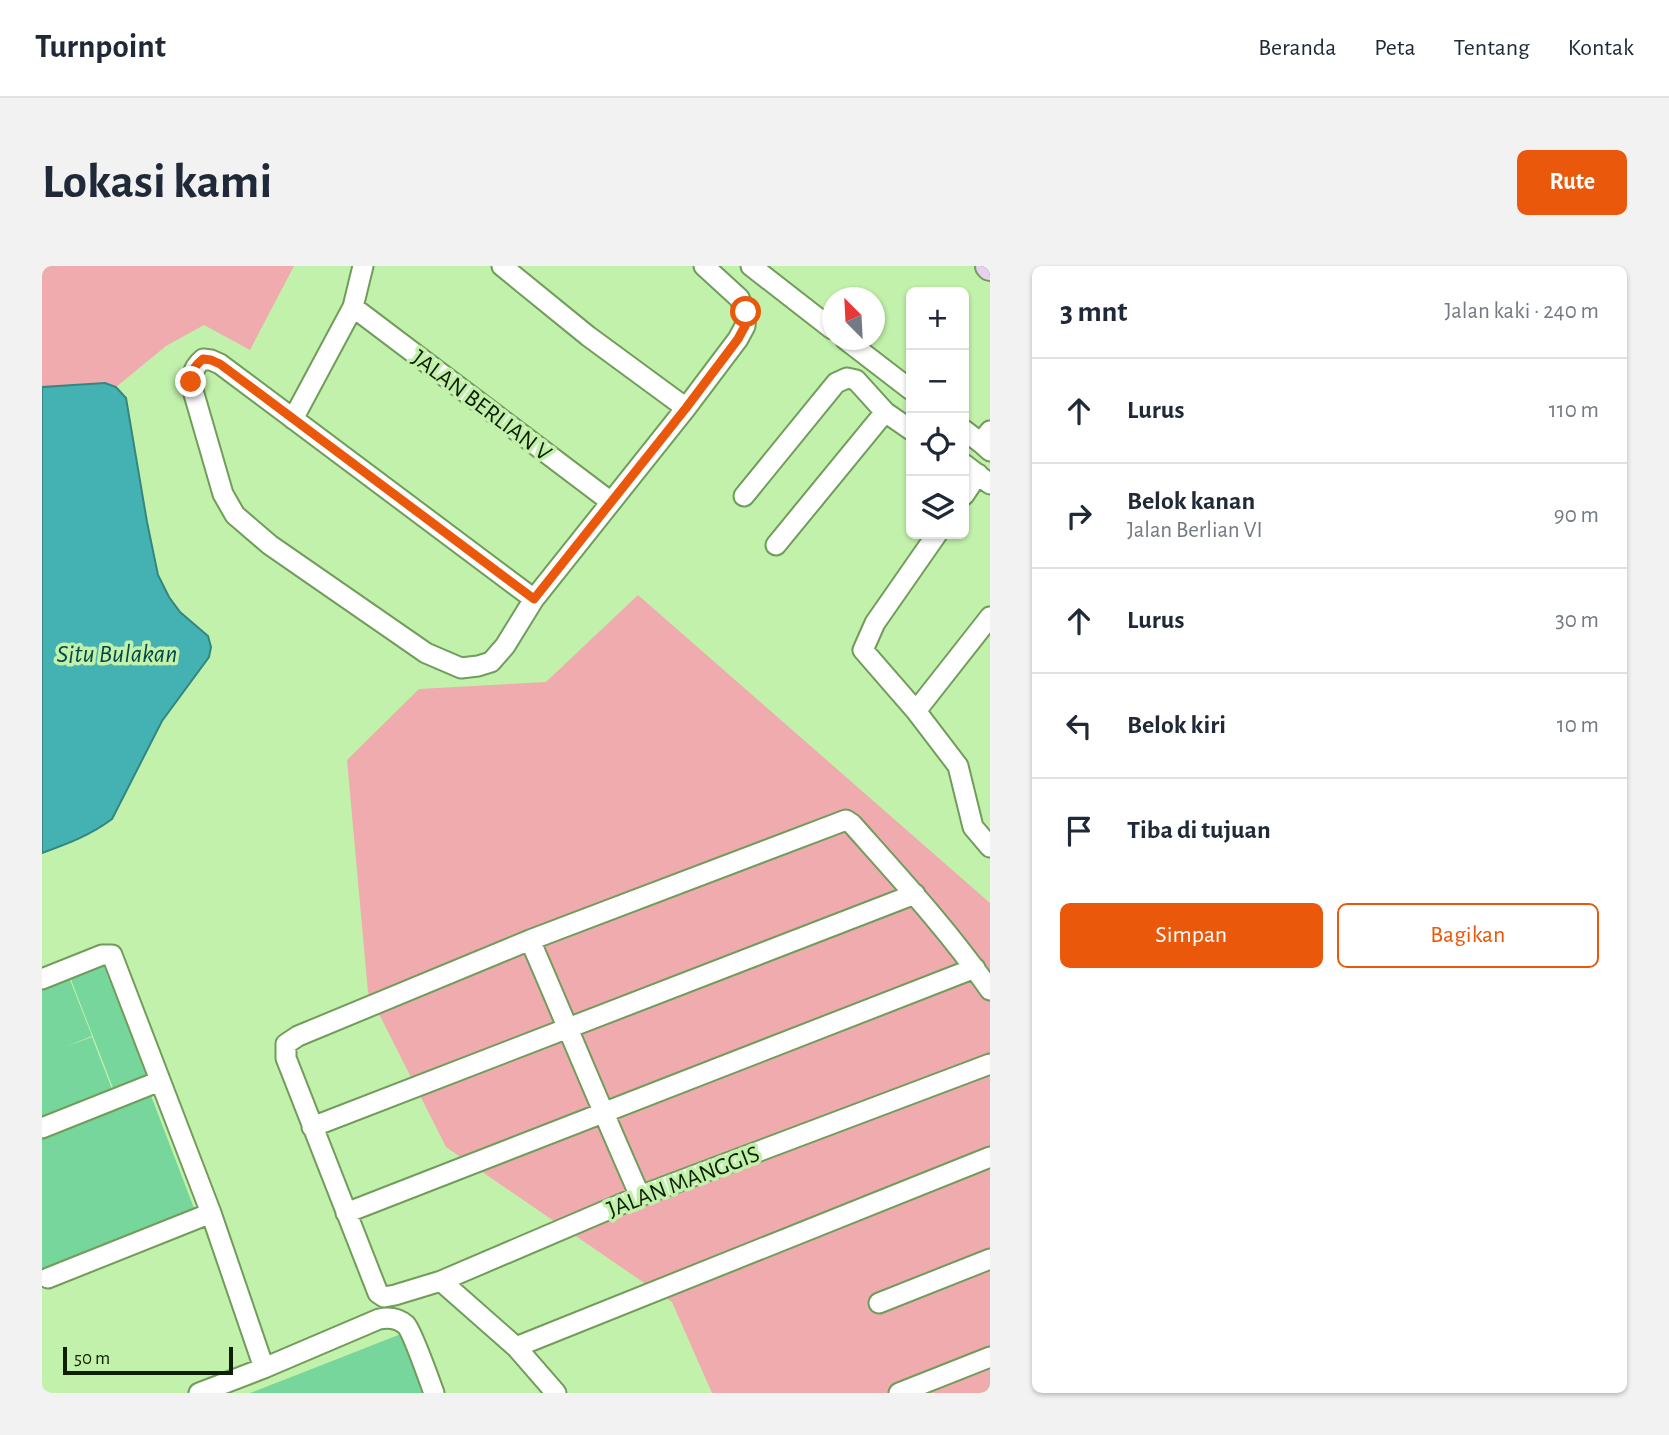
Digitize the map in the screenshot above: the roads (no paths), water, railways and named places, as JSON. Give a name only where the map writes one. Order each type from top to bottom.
[{"type":"street","points":[[293,419],[353,307],[363,266]]},
{"type":"street","points":[[502,266],[588,336],[686,408]]},
{"type":"street","points":[[534,599],[220,364],[203,359],[192,371],[194,394],[223,494],[235,515],[270,545],[426,653],[461,668],[478,667],[491,662],[505,646],[534,599],[738,339],[745,326],[746,312],[739,299],[704,266]]},
{"type":"street","points":[[751,266],[822,321]]},
{"type":"street","name":"JALAN BERLIAN V","points":[[353,307],[611,502]]},
{"type":"street","points":[[859,350],[906,386]]},
{"type":"street","points":[[744,496],[836,383],[847,379],[856,380],[885,412],[906,426]]},
{"type":"street","points":[[776,545],[885,412]]},
{"type":"street","points":[[969,433],[987,442]]},
{"type":"street","points":[[934,539],[875,623],[863,650],[916,711],[958,766],[973,827],[990,847]]},
{"type":"street","points":[[916,711],[990,617]]},
{"type":"street","points":[[975,968],[346,1213],[286,1058],[286,1044],[298,1036],[530,940],[846,820],[915,894],[975,968],[990,990]]},
{"type":"street","points":[[312,1127],[915,894]]},
{"type":"street","points":[[530,940],[640,1196]]},
{"type":"street","points":[[42,979],[102,955],[112,955],[211,1213],[264,1368]]},
{"type":"street","name":"JALAN MANGGIS","points":[[346,1213],[378,1293],[384,1297],[395,1295],[441,1281],[640,1196],[990,1064]]},
{"type":"street","points":[[42,1128],[160,1081]]},
{"type":"street","points":[[516,1347],[990,1157]]},
{"type":"street","points":[[48,1278],[211,1213]]},
{"type":"street","points":[[879,1303],[990,1259]]},
{"type":"street","points":[[441,1281],[516,1347],[556,1393]]},
{"type":"street","points":[[199,1393],[379,1319],[394,1319],[408,1326],[434,1393]]},
{"type":"street","points":[[899,1393],[990,1357]]},
{"type":"water","name":"Situ Bulakan","points":[[105,383],[116,387],[126,398],[158,575],[180,612],[208,636],[211,647],[209,657],[162,721],[112,819],[70,843],[42,853],[42,387]]}]
